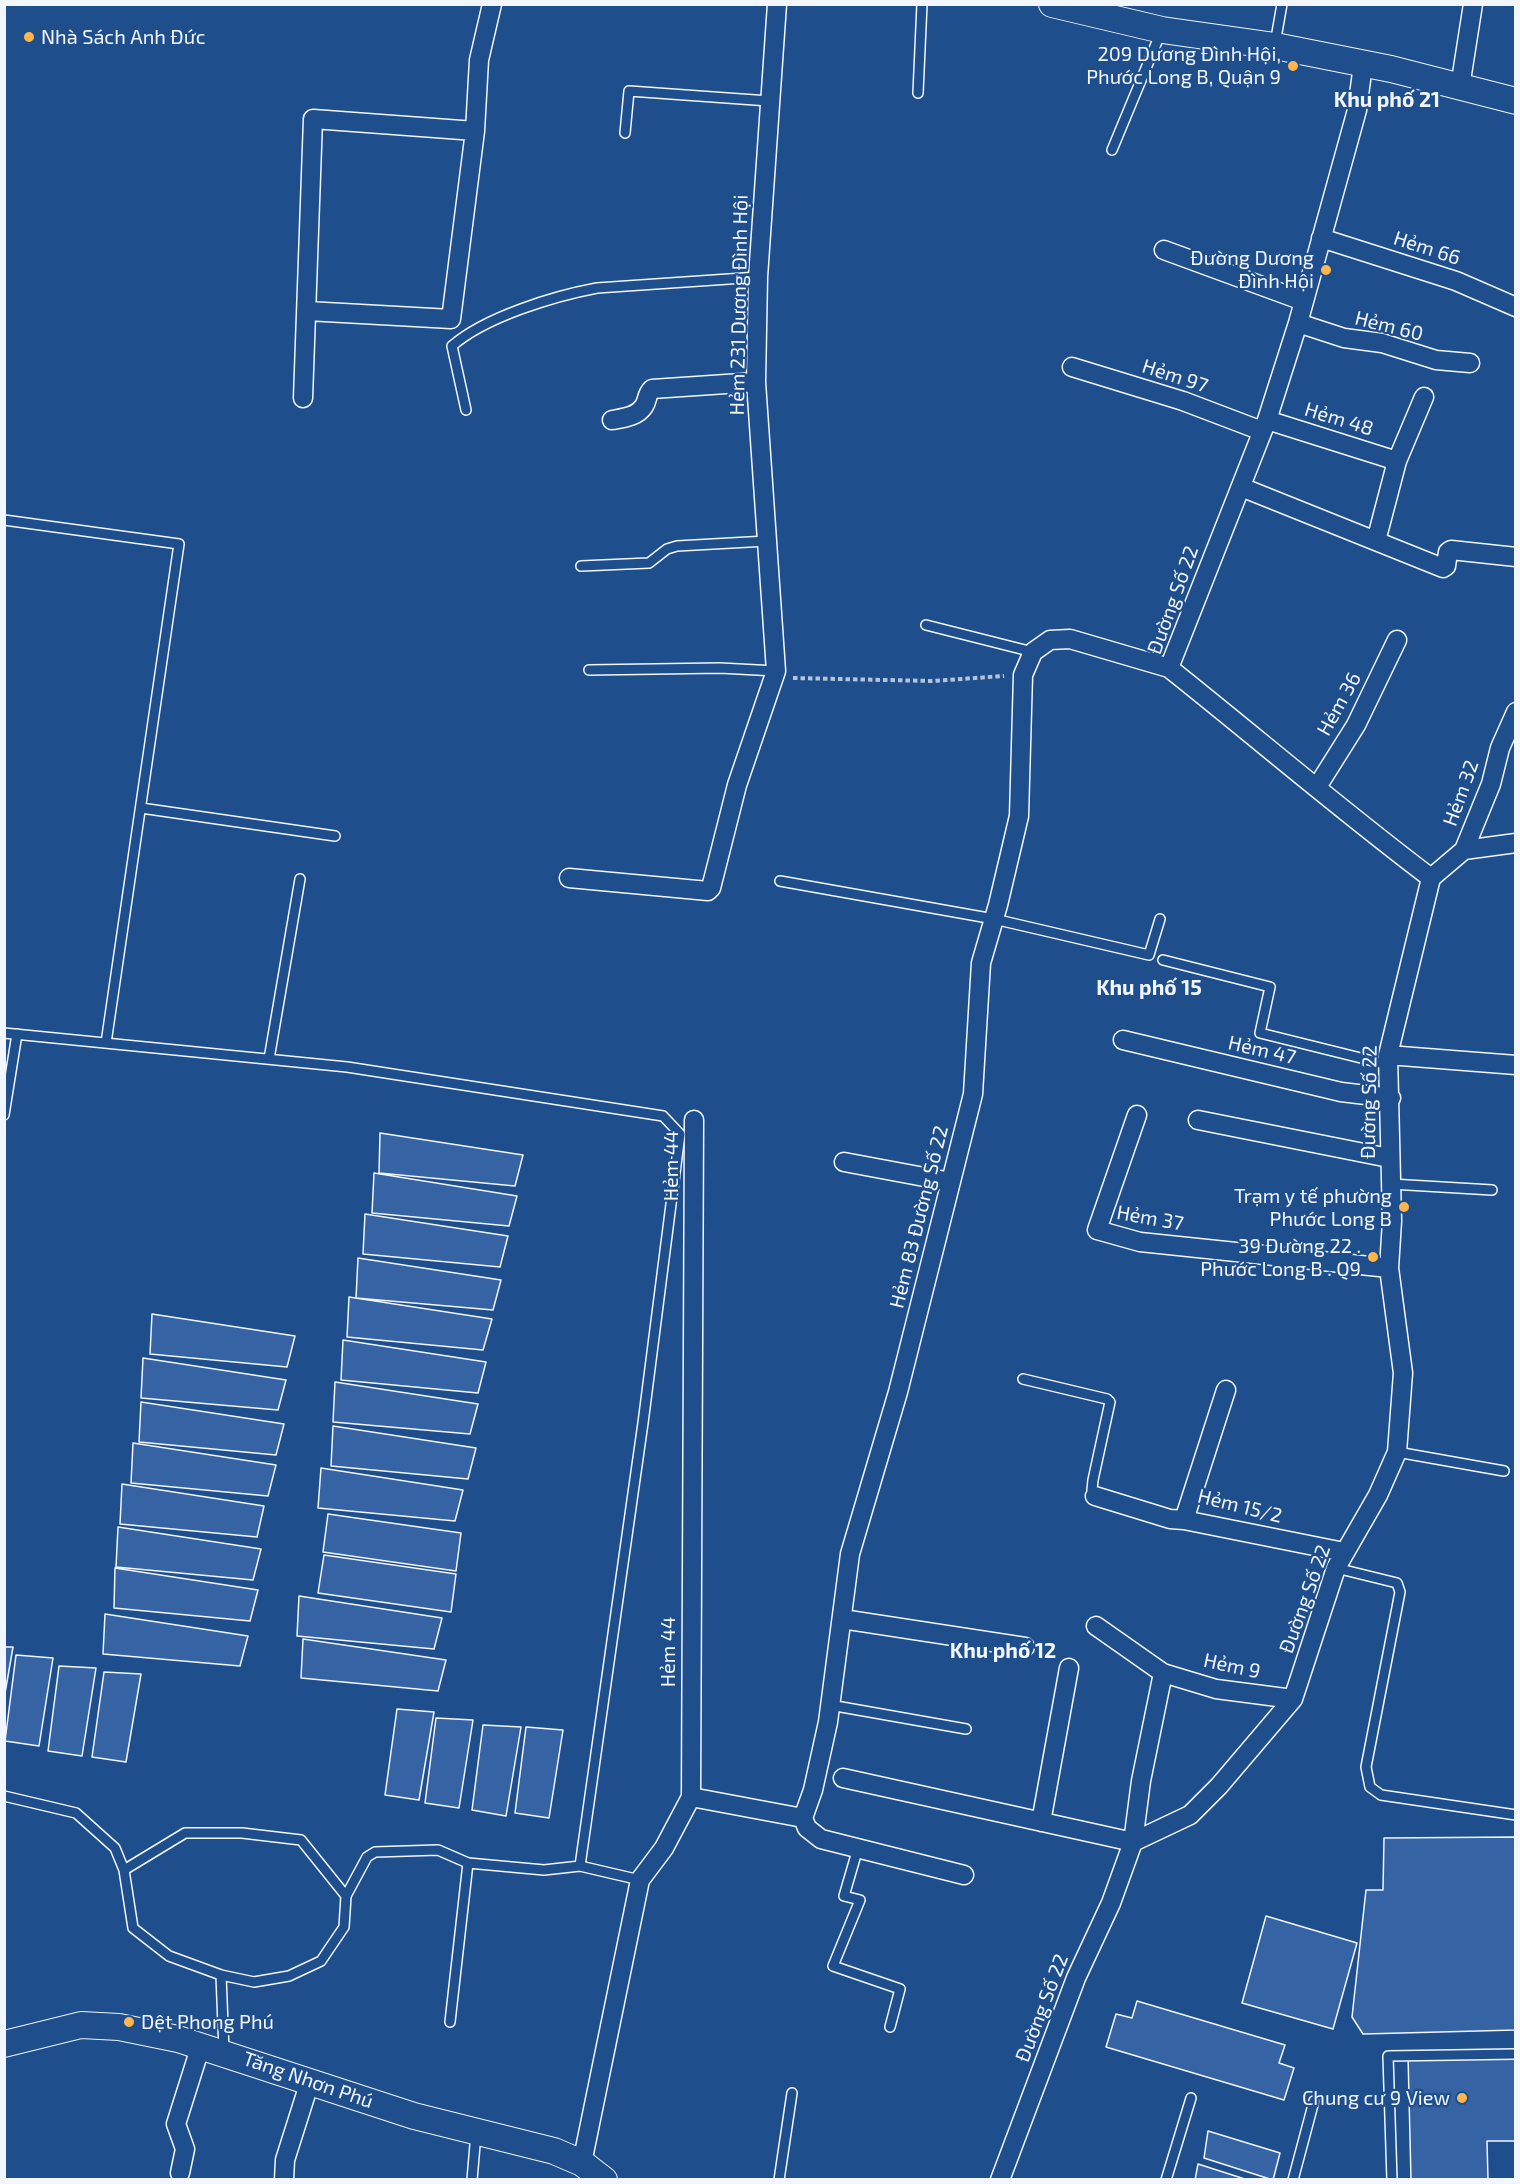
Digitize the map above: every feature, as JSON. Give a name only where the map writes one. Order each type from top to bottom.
[{"type":"street","points":[[307,311],[451,319],[476,131],[479,60],[492,4]]},
{"type":"street","name":"Hẻm 231 Dương Đình Hội","points":[[776,674],[756,382],[758,277],[768,101],[777,4]]},
{"type":"street","points":[[1052,4],[1102,11],[1162,30],[1275,46],[1515,101]]},
{"type":"street","points":[[1460,87],[1473,4]]},
{"type":"street","name":"Đường Số 22","points":[[1000,2180],[1076,1978],[1111,1903],[1133,1842],[1190,1815],[1219,1786],[1293,1699],[1340,1560],[1378,1496],[1397,1452],[1403,1372],[1389,1268],[1391,1098],[1388,1060],[1431,878],[1346,814],[1317,787],[1169,668],[1265,426],[1298,323],[1357,110],[1363,65]]},
{"type":"street","points":[[303,398],[313,119],[476,131]]},
{"type":"street","name":"Hẻm 66","points":[[1321,237],[1456,281],[1515,307]]},
{"type":"street","points":[[1164,250],[1303,301]]},
{"type":"street","name":"Hẻm 60","points":[[1298,323],[1344,338],[1382,343],[1436,360],[1470,363]]},
{"type":"street","name":"Hẻm 97","points":[[1072,367],[1265,426]]},
{"type":"street","points":[[612,420],[635,414],[643,407],[647,394],[652,389],[756,382]]},
{"type":"street","points":[[1376,541],[1397,461],[1424,397]]},
{"type":"street","name":"Hẻm 48","points":[[1265,426],[1397,461]]},
{"type":"street","points":[[1241,487],[1443,568],[1447,564],[1448,552],[1451,550],[1515,557]]},
{"type":"street","points":[[1033,652],[1050,640],[1070,639],[1169,668]]},
{"type":"street","name":"Hẻm 36","points":[[1317,787],[1356,725],[1397,640]]},
{"type":"street","name":"Hẻm 83 Đường Số 22","points":[[803,1818],[813,1790],[830,1706],[850,1554],[898,1392],[973,1094],[981,963],[1019,816],[1023,675],[1033,652]]},
{"type":"street","points":[[569,878],[708,891],[711,888],[737,785],[776,674]]},
{"type":"street","name":"Hẻm 32","points":[[1431,878],[1464,850],[1491,784],[1500,748],[1515,712]]},
{"type":"street","points":[[1464,850],[1515,843]]},
{"type":"street","name":"Hẻm 47","points":[[1123,1040],[1341,1092],[1391,1098]]},
{"type":"street","points":[[1388,1060],[1515,1065]]},
{"type":"street","name":"Hẻm 37","points":[[1137,1115],[1097,1230],[1140,1242],[1389,1268]]},
{"type":"street","name":"Hẻm 44","points":[[582,2163],[640,1880],[664,1848],[692,1797],[694,1120]]},
{"type":"street","points":[[1198,1120],[1389,1158]]},
{"type":"street","points":[[844,1162],[951,1182]]},
{"type":"street","name":"Hẻm 15/2","points":[[1226,1389],[1184,1520],[1340,1560]]},
{"type":"street","points":[[1095,1496],[1170,1519],[1184,1520]]},
{"type":"street","points":[[842,1619],[1025,1647]]},
{"type":"street","name":"Hẻm 9","points":[[1096,1626],[1163,1673],[1216,1689],[1293,1699]]},
{"type":"street","points":[[1041,1822],[1069,1668]]},
{"type":"street","points":[[843,1778],[1133,1842],[1141,1781],[1163,1673]]},
{"type":"street","points":[[692,1797],[803,1818],[807,1828],[816,1836],[964,1875]]},
{"type":"street","name":"Tăng Nhơn Phú","points":[[4,2044],[65,2027],[98,2025],[148,2032],[212,2048],[476,2133],[554,2151],[582,2163],[604,2180]]},
{"type":"street","points":[[180,2174],[185,2150],[176,2124],[212,2048]]},
{"type":"street","points":[[284,2180],[285,2160],[310,2081]]},
{"type":"lane","points":[[918,93],[922,4]]},
{"type":"lane","points":[[1275,46],[1282,4]]},
{"type":"lane","points":[[1113,150],[1162,30]]},
{"type":"lane","points":[[626,133],[628,91],[768,101]]},
{"type":"lane","points":[[466,410],[452,346],[486,323],[576,292],[597,288],[758,277]]},
{"type":"lane","points":[[4,520],[179,544],[106,1043]]},
{"type":"lane","points":[[581,566],[649,563],[667,549],[677,546],[767,541]]},
{"type":"lane","points":[[926,625],[1033,652]]},
{"type":"lane","points":[[589,670],[720,668],[776,674]]},
{"type":"lane","points":[[141,808],[336,836]]},
{"type":"lane","points":[[269,1059],[300,879]]},
{"type":"lane","points":[[780,881],[994,919],[1149,955],[1160,919]]},
{"type":"lane","points":[[1162,960],[1270,987],[1260,1033],[1388,1060]]},
{"type":"lane","points":[[4,1033],[347,1067],[663,1116],[680,1134],[643,1424],[580,1866]]},
{"type":"lane","points":[[4,1114],[17,1034]]},
{"type":"lane","points":[[1391,1184],[1492,1190]]},
{"type":"lane","points":[[1023,1378],[1107,1398],[1110,1402],[1096,1463],[1092,1490],[1095,1496]]},
{"type":"lane","points":[[1397,1452],[1504,1472]]},
{"type":"lane","points":[[1340,1560],[1397,1582],[1400,1592],[1366,1767],[1370,1787],[1381,1795],[1515,1815]]},
{"type":"lane","points":[[830,1706],[966,1729]]},
{"type":"lane","points":[[4,1796],[76,1813],[115,1848],[124,1870],[133,1928],[168,1956],[220,1975],[254,1982],[289,1976],[321,1961],[344,1927],[346,1896],[367,1857],[375,1852],[438,1850],[468,1863],[544,1870],[580,1866],[640,1880]]},
{"type":"lane","points":[[124,1870],[185,1833],[242,1833],[301,1840],[346,1896]]},
{"type":"lane","points":[[858,1848],[844,1896],[860,1900],[833,1966],[900,1989],[890,2027]]},
{"type":"lane","points":[[450,2022],[468,1863]]},
{"type":"lane","points":[[212,2048],[220,1975]]},
{"type":"lane","points":[[1392,2180],[1388,2056],[1515,2054]]},
{"type":"lane","points":[[779,2180],[792,2093]]},
{"type":"lane","points":[[1166,2180],[1191,2098]]},
{"type":"lane","points":[[1293,2180],[1314,2101]]},
{"type":"lane","points":[[472,2180],[476,2133]]},
{"type":"path","points":[[776,674],[932,681],[1023,675]]},
{"type":"building","points":[[380,1133],[523,1155],[515,1186],[379,1173]]},
{"type":"building","points":[[374,1173],[517,1196],[509,1226],[372,1213]]},
{"type":"building","points":[[365,1214],[508,1236],[500,1267],[363,1254]]},
{"type":"building","points":[[358,1258],[501,1280],[493,1310],[356,1298]]},
{"type":"building","points":[[349,1297],[492,1319],[483,1350],[347,1337]]},
{"type":"building","points":[[152,1314],[295,1336],[287,1367],[150,1354]]},
{"type":"building","points":[[343,1340],[486,1362],[478,1393],[341,1380]]},
{"type":"building","points":[[143,1358],[286,1380],[278,1410],[141,1398]]},
{"type":"building","points":[[335,1382],[478,1404],[470,1434],[333,1422]]},
{"type":"building","points":[[141,1402],[284,1424],[276,1455],[139,1442]]},
{"type":"building","points":[[333,1426],[476,1448],[468,1479],[331,1466]]},
{"type":"building","points":[[133,1443],[276,1465],[268,1496],[131,1483]]},
{"type":"building","points":[[321,1468],[463,1490],[455,1521],[318,1508]]},
{"type":"building","points":[[122,1484],[264,1506],[257,1537],[120,1524]]},
{"type":"building","points":[[328,1514],[461,1533],[456,1571],[323,1552]]},
{"type":"building","points":[[118,1527],[261,1549],[253,1580],[116,1567]]},
{"type":"building","points":[[324,1555],[456,1574],[451,1612],[318,1593]]},
{"type":"building","points":[[115,1568],[258,1590],[250,1621],[114,1608]]},
{"type":"building","points":[[299,1596],[442,1618],[434,1649],[297,1636]]},
{"type":"building","points":[[105,1614],[248,1636],[240,1666],[103,1654]]},
{"type":"building","points":[[303,1639],[446,1660],[438,1691],[301,1678]]},
{"type":"building","points":[[4,1647],[13,1647],[4,1699]]},
{"type":"building","points":[[16,1655],[53,1658],[39,1746],[5,1741]]},
{"type":"building","points":[[59,1666],[96,1668],[82,1756],[48,1751]]},
{"type":"building","points":[[104,1672],[141,1674],[126,1762],[92,1757]]},
{"type":"building","points":[[397,1709],[434,1712],[419,1800],[385,1795]]},
{"type":"building","points":[[436,1718],[473,1720],[459,1808],[425,1803]]},
{"type":"building","points":[[483,1725],[521,1727],[506,1816],[472,1810]]},
{"type":"building","points":[[526,1727],[563,1730],[549,1818],[515,1813]]},
{"type":"building","points":[[1516,1837],[1516,2030],[1363,2034],[1352,2017],[1366,1890],[1383,1890],[1384,1838]]},
{"type":"building","points":[[1266,1916],[1357,1943],[1333,2029],[1242,2003]]},
{"type":"building","points":[[1137,2001],[1285,2045],[1279,2063],[1294,2068],[1284,2100],[1106,2047],[1116,2014],[1132,2018]]},
{"type":"building","name":"Chung cư 9 View","points":[[1516,2053],[1516,2141],[1487,2141],[1488,2180],[1411,2180],[1408,2055]]},
{"type":"building","points":[[1208,2131],[1280,2153],[1273,2180],[1204,2158]]},
{"type":"building","points":[[1198,2164],[1248,2180],[1195,2180]]},
{"type":"place","name":"Nhà Sách Anh Đức","points":[[29,37]]},
{"type":"place","name":"209 Dương Đình Hội, Phước Long B, Quận 9","points":[[1293,66]]},
{"type":"place","name":"Đường Dương Đình Hội","points":[[1326,270]]},
{"type":"place","name":"Trạm y tế phường Phước Long B","points":[[1404,1207]]},
{"type":"place","name":"39 Đường 22 . Phước Long B . Q9","points":[[1373,1257]]},
{"type":"place","name":"Dệt Phong Phú","points":[[129,2022]]},
{"type":"place","name":"Chung cư 9 View","points":[[1462,2098]]},
{"type":"district","name":"Khu phố 21","points":[[1387,100]]},
{"type":"district","name":"Khu phố 15","points":[[1149,988]]},
{"type":"district","name":"Khu phố 12","points":[[1003,1651]]}]
